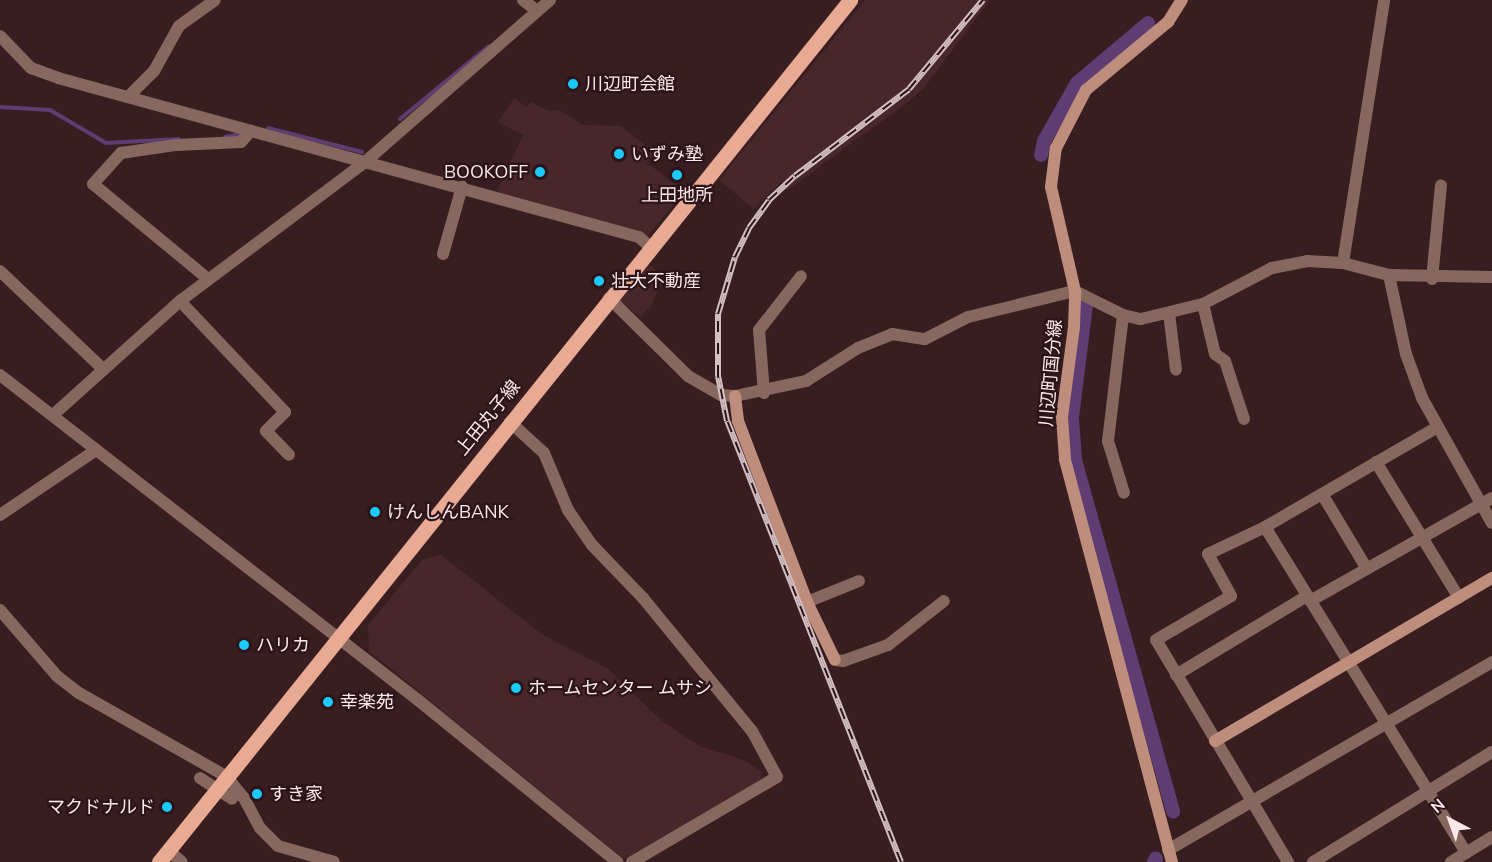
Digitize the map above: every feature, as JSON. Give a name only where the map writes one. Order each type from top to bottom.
[{"type":"main road","name":"上田丸子線","points":[[164,856],[650,246],[850,0]]},
{"type":"street","points":[[128,97],[154,71],[179,26],[215,0]]},
{"type":"street","points":[[53,414],[180,301],[364,162],[531,6],[550,0]]},
{"type":"street","name":"川辺町国分線","points":[[1172,862],[1065,459],[1062,417],[1074,327],[1075,291],[1051,187],[1056,148],[1091,84],[1168,22],[1182,0]]},
{"type":"street","points":[[1342,263],[1384,0]]},
{"type":"street","points":[[0,36],[31,68],[128,97],[639,237],[650,246]]},
{"type":"street","points":[[208,279],[93,184],[122,153],[176,145],[241,142],[251,131]]},
{"type":"street","points":[[1432,279],[1441,185]]},
{"type":"street","points":[[443,254],[462,187]]},
{"type":"street","points":[[609,298],[688,376],[721,395],[735,396],[764,393],[806,381],[858,348],[892,334],[925,339],[968,317],[1075,291],[1123,315],[1141,319],[1203,304],[1272,268],[1307,261],[1342,263],[1389,275],[1432,279],[1492,277]]},
{"type":"street","points":[[0,271],[103,369]]},
{"type":"street","points":[[1389,275],[1406,354],[1436,428],[1487,501],[1492,523]]},
{"type":"street","points":[[764,393],[759,330],[801,276]]},
{"type":"street","points":[[180,301],[285,412],[266,431],[289,455]]},
{"type":"street","points":[[1203,304],[1215,354],[1225,361],[1244,419]]},
{"type":"street","points":[[1169,313],[1176,370]]},
{"type":"street","points":[[1123,315],[1108,441],[1124,492]]},
{"type":"street","points":[[0,375],[339,638],[617,862]]},
{"type":"street","points":[[735,396],[738,421],[807,602],[835,660],[843,661],[888,645],[944,601]]},
{"type":"street","points":[[510,422],[544,453],[568,510],[592,545],[643,598],[752,731],[777,777],[632,862]]},
{"type":"street","points":[[1288,862],[1251,804],[1156,640],[1231,596],[1208,554],[1265,527],[1436,428]]},
{"type":"street","points":[[0,515],[96,450]]},
{"type":"street","points":[[1376,462],[1424,537],[1458,598]]},
{"type":"street","points":[[1322,494],[1367,569]]},
{"type":"street","points":[[1176,675],[1308,599],[1367,569],[1487,501]]},
{"type":"street","points":[[1265,527],[1426,793],[1466,853]]},
{"type":"street","points":[[1215,741],[1492,578]]},
{"type":"street","points":[[807,602],[859,581]]},
{"type":"street","points":[[0,610],[57,676],[79,693],[226,776],[244,798],[260,828],[278,846],[334,862]]},
{"type":"street","points":[[1167,850],[1251,804],[1492,662]]},
{"type":"street","points":[[1313,862],[1492,753]]},
{"type":"street","points":[[201,778],[232,799]]},
{"type":"street","points":[[1451,862],[1492,837]]},
{"type":"street","points":[[164,856],[182,862]]},
{"type":"shaded area","points":[[865,0],[990,0],[924,88],[788,190],[781,182],[754,209],[719,180]]},
{"type":"shaded area","points":[[514,98],[526,107],[531,102],[548,111],[559,110],[583,125],[621,126],[655,152],[647,163],[684,191],[648,236],[497,192],[523,135],[498,122]]},
{"type":"shaded area","points":[[647,263],[663,276],[652,305],[640,317],[619,300]]},
{"type":"shaded area","points":[[441,555],[543,635],[607,668],[662,721],[701,747],[744,760],[762,772],[761,780],[624,859],[369,651],[368,625],[422,560]]},
{"type":"waterway","points":[[1041,155],[1044,141],[1077,83],[1148,23]]},
{"type":"waterway","points":[[400,119],[489,46]]},
{"type":"waterway","points":[[0,107],[50,110],[106,143],[179,139]]},
{"type":"waterway","points":[[268,128],[362,152]]},
{"type":"waterway","points":[[225,137],[242,134]]},
{"type":"waterway","points":[[1086,305],[1072,418],[1075,460],[1173,812]]},
{"type":"waterway","points":[[1154,862],[1156,858]]},
{"type":"railway","points":[[901,862],[727,421],[718,376],[718,314],[735,257],[749,228],[769,200],[795,176],[909,89],[983,0]]},
{"type":"place","name":"川辺町会館","points":[[573,84]]},
{"type":"place","name":"いずみ塾","points":[[619,154]]},
{"type":"place","name":"BOOKOFF","points":[[540,172]]},
{"type":"place","name":"上田地所","points":[[677,175]]},
{"type":"place","name":"壮大不動産","points":[[599,281]]},
{"type":"place","name":"けんしんBANK","points":[[375,512]]},
{"type":"place","name":"ハリカ","points":[[244,645]]},
{"type":"place","name":"ホームセンター ムサシ","points":[[516,688]]},
{"type":"place","name":"幸楽苑","points":[[328,702]]},
{"type":"place","name":"すき家","points":[[257,794]]},
{"type":"place","name":"マクドナルド","points":[[167,807]]}]
